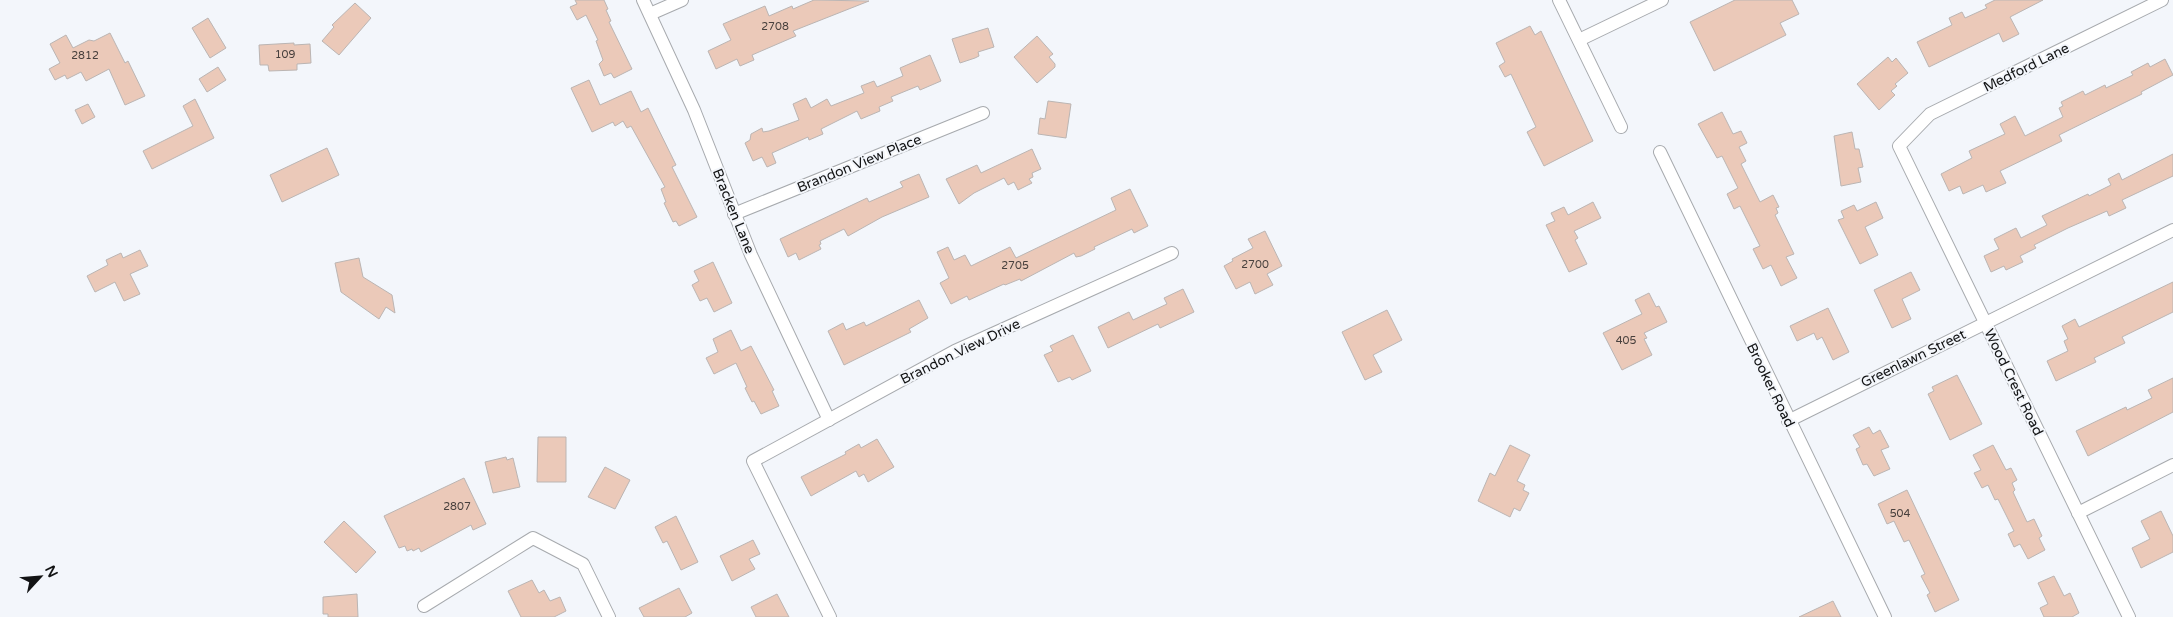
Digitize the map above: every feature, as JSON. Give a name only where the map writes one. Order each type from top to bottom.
[{"type":"street","name":"Bracken Lane","points":[[643,0],[690,102],[734,214],[774,305],[830,420]]},
{"type":"street","points":[[650,14],[682,0]]},
{"type":"street","points":[[1559,0],[1621,127]]},
{"type":"street","points":[[1579,40],[1662,0]]},
{"type":"street","name":"Medford Lane","points":[[1899,146],[1930,114],[2162,0]]},
{"type":"street","name":"Brandon View Place","points":[[734,214],[983,112]]},
{"type":"street","name":"Wood Crest Road","points":[[1899,146],[2129,617]]},
{"type":"street","name":"Brooker Road","points":[[1660,152],[1884,617]]},
{"type":"street","name":"Greenlawn Street","points":[[1788,421],[2173,230]]},
{"type":"street","name":"Brandon View Drive","points":[[830,617],[753,461],[969,344],[1172,253]]},
{"type":"street","points":[[2078,513],[2173,465]]},
{"type":"street","points":[[424,606],[534,538],[583,564],[610,617]]},
{"type":"building","points":[[575,0],[604,0],[611,21],[609,22],[632,69],[614,78],[611,73],[604,76],[599,64],[603,60],[596,41],[598,40],[586,15],[577,20],[570,7],[577,4]]},
{"type":"building","points":[[814,0],[869,1],[793,31],[796,36],[752,55],[754,60],[740,66],[737,59],[716,69],[708,51],[731,40],[723,24],[765,6],[769,16],[792,6],[793,9]]},
{"type":"building","points":[[1735,0],[1792,0],[1799,14],[1780,23],[1786,35],[1714,71],[1690,22]]},
{"type":"building","points":[[1995,0],[2043,0],[2010,17],[2019,34],[2003,42],[1999,33],[1929,67],[1917,42],[1952,25],[1949,18],[1962,12],[1965,18],[1987,8],[1985,5]]},
{"type":"building","points":[[355,3],[371,18],[339,55],[322,41],[334,27],[332,25]]},
{"type":"building","points":[[208,18],[226,48],[210,58],[192,28]]},
{"type":"building","points":[[1530,26],[1535,35],[1541,31],[1593,141],[1544,166],[1527,132],[1536,127],[1511,74],[1505,77],[1499,66],[1505,62],[1496,43]]},
{"type":"building","points":[[988,28],[994,47],[978,52],[979,56],[960,63],[952,39]]},
{"type":"building","points":[[110,33],[125,63],[128,61],[145,96],[125,105],[109,69],[86,81],[81,72],[67,79],[65,75],[55,80],[49,69],[60,63],[50,44],[66,35],[73,48]]},
{"type":"building","points":[[1037,36],[1053,54],[1049,57],[1055,64],[1055,67],[1037,83],[1014,57]]},
{"type":"building","points":[[294,43],[294,45],[310,44],[311,63],[297,64],[297,70],[269,71],[268,65],[260,65],[259,45]]},
{"type":"building","points":[[930,55],[941,81],[920,90],[918,86],[891,97],[893,101],[879,107],[880,111],[861,119],[857,111],[821,129],[823,134],[809,140],[808,137],[772,153],[776,163],[767,167],[762,157],[753,161],[745,143],[750,140],[751,134],[762,128],[763,132],[769,131],[799,120],[793,104],[806,98],[811,108],[827,99],[831,106],[864,93],[861,86],[874,81],[877,87],[903,76],[900,68]]},
{"type":"building","points":[[1888,57],[1892,62],[1896,58],[1908,73],[1895,84],[1897,86],[1891,91],[1895,95],[1879,110],[1857,84]]},
{"type":"building","points":[[2165,59],[2173,75],[2141,92],[2142,94],[2059,135],[2062,141],[2000,171],[2006,183],[1986,192],[1983,185],[1963,194],[1960,186],[1949,191],[1941,174],[1972,158],[1969,151],[2005,134],[2000,124],[2015,116],[2025,136],[2063,117],[2059,108],[2063,106],[2061,102],[2083,91],[2085,95],[2105,85],[2106,88],[2133,75],[2131,72],[2148,63],[2150,67]]},
{"type":"building","points":[[218,67],[226,80],[207,92],[199,79]]},
{"type":"building","points":[[589,80],[600,105],[631,91],[641,112],[648,108],[676,165],[672,167],[697,217],[679,226],[676,221],[673,222],[664,203],[666,202],[661,189],[665,187],[631,126],[627,128],[623,121],[615,126],[613,122],[592,132],[571,88]]},
{"type":"building","points":[[195,99],[214,138],[152,169],[143,151],[193,126],[183,106]]},
{"type":"building","points":[[1048,101],[1071,104],[1066,138],[1038,134],[1040,118],[1045,119]]},
{"type":"building","points":[[88,104],[95,117],[82,124],[75,110]]},
{"type":"building","points":[[1722,112],[1733,134],[1741,131],[1747,143],[1739,147],[1746,161],[1741,164],[1760,202],[1773,195],[1779,207],[1776,208],[1778,213],[1775,215],[1794,254],[1786,257],[1797,278],[1781,286],[1771,265],[1763,269],[1753,249],[1760,246],[1740,206],[1734,209],[1727,194],[1738,188],[1722,156],[1717,158],[1698,124]]},
{"type":"building","points":[[1852,132],[1855,149],[1859,149],[1863,167],[1858,168],[1861,182],[1841,186],[1834,136]]},
{"type":"building","points":[[327,148],[339,175],[282,202],[270,175]]},
{"type":"building","points":[[1032,149],[1041,169],[1032,173],[1033,177],[1029,179],[1032,183],[1018,190],[1014,182],[1008,185],[1004,178],[974,193],[959,204],[946,179],[977,165],[981,173]]},
{"type":"building","points":[[2173,154],[2173,176],[2122,200],[2126,208],[2109,216],[2107,211],[2068,228],[2034,245],[2036,248],[2020,256],[2023,262],[2006,270],[2004,266],[1991,272],[1984,256],[1999,249],[1994,239],[2016,228],[2021,238],[2047,225],[2042,216],[2111,185],[2108,179],[2119,173],[2122,180]]},
{"type":"building","points":[[919,174],[929,197],[882,217],[848,236],[844,229],[820,241],[821,249],[799,260],[796,253],[788,257],[780,239],[867,198],[869,202],[903,187],[900,182]]},
{"type":"building","points":[[1130,189],[1148,226],[1134,233],[1132,229],[1094,247],[1095,249],[1081,256],[1076,257],[1074,253],[1021,281],[1020,279],[1004,284],[969,300],[967,296],[951,304],[940,283],[949,278],[937,252],[948,247],[954,260],[965,255],[971,266],[1010,247],[1016,258],[1116,210],[1111,198]]},
{"type":"building","points":[[1593,202],[1601,218],[1574,231],[1578,238],[1575,240],[1587,264],[1569,272],[1546,225],[1555,221],[1551,213],[1564,207],[1568,215]]},
{"type":"building","points":[[1876,202],[1883,218],[1865,227],[1878,255],[1860,264],[1838,220],[1844,218],[1841,211],[1854,205],[1857,211]]},
{"type":"building","points":[[1265,231],[1282,266],[1267,274],[1273,285],[1255,294],[1250,282],[1236,289],[1224,266],[1233,261],[1232,259],[1253,248],[1248,239]]},
{"type":"building","points":[[140,250],[148,266],[130,274],[140,294],[124,301],[115,282],[95,292],[87,276],[108,265],[106,260],[121,253],[123,258]]},
{"type":"building","points":[[359,258],[363,277],[392,295],[395,313],[386,307],[379,319],[341,292],[335,263]]},
{"type":"building","points":[[713,262],[732,303],[714,312],[707,298],[700,301],[692,285],[699,281],[694,271]]},
{"type":"building","points":[[1911,272],[1920,290],[1902,299],[1911,319],[1892,328],[1874,290]]},
{"type":"building","points":[[2173,282],[2173,312],[2122,337],[2125,343],[2094,358],[2096,362],[2056,381],[2047,361],[2068,351],[2064,341],[2068,339],[2062,326],[2075,319],[2079,327]]},
{"type":"building","points":[[1183,289],[1194,312],[1160,328],[1158,324],[1108,348],[1098,327],[1129,312],[1133,320],[1167,304],[1164,298]]},
{"type":"building","points":[[1649,293],[1656,307],[1659,306],[1667,322],[1644,333],[1647,338],[1644,339],[1652,355],[1622,370],[1603,333],[1642,314],[1635,300]]},
{"type":"building","points":[[919,300],[928,318],[909,329],[911,332],[844,365],[828,331],[843,323],[846,330],[864,322],[866,326]]},
{"type":"building","points":[[1828,308],[1849,352],[1833,360],[1822,337],[1817,340],[1814,333],[1797,341],[1790,326]]},
{"type":"building","points":[[1387,310],[1402,340],[1373,355],[1382,372],[1365,380],[1342,332]]},
{"type":"building","points":[[731,330],[741,351],[751,346],[774,390],[772,391],[779,406],[761,414],[745,388],[747,387],[736,363],[714,374],[706,358],[718,352],[713,339]]},
{"type":"building","points":[[1073,335],[1091,371],[1072,380],[1070,377],[1058,382],[1044,355],[1053,351],[1050,346]]},
{"type":"building","points":[[1957,375],[1982,424],[1950,440],[1928,394],[1934,391],[1932,387]]},
{"type":"building","points":[[2173,378],[2173,412],[2088,456],[2076,431],[2126,407],[2127,410],[2152,398],[2148,390]]},
{"type":"building","points":[[1869,427],[1873,434],[1880,430],[1889,447],[1881,450],[1890,469],[1874,476],[1867,464],[1863,465],[1856,449],[1860,447],[1853,435]]},
{"type":"building","points":[[538,437],[566,437],[566,482],[537,482]]},
{"type":"building","points":[[877,439],[894,467],[868,482],[864,474],[859,477],[856,471],[811,496],[801,477],[846,454],[845,452],[859,444],[861,448]]},
{"type":"building","points":[[1510,445],[1530,455],[1517,481],[1525,485],[1523,490],[1529,493],[1520,511],[1514,508],[1510,517],[1478,501],[1490,473],[1495,476]]},
{"type":"building","points":[[1993,445],[2006,470],[2011,468],[2017,480],[2012,483],[2015,490],[2013,492],[2027,522],[2034,519],[2042,536],[2039,538],[2045,550],[2028,559],[2020,544],[2014,547],[2008,534],[2014,531],[1998,499],[1995,500],[1988,485],[1982,488],[1974,473],[1981,470],[1973,455]]},
{"type":"building","points":[[506,457],[507,460],[513,458],[520,487],[493,493],[485,462]]},
{"type":"building","points":[[605,467],[630,480],[615,509],[588,497]]},
{"type":"building","points":[[464,478],[486,524],[473,530],[471,525],[421,552],[419,548],[407,551],[405,546],[399,548],[384,516]]},
{"type":"building","points":[[1907,490],[1959,600],[1935,612],[1927,595],[1930,593],[1921,576],[1925,574],[1909,540],[1904,542],[1894,521],[1887,524],[1878,504]]},
{"type":"building","points":[[2161,511],[2173,536],[2173,552],[2141,568],[2132,548],[2150,539],[2141,521]]},
{"type":"building","points":[[676,516],[698,562],[681,570],[667,541],[663,543],[655,527]]},
{"type":"building","points":[[344,521],[376,552],[356,573],[324,542]]},
{"type":"building","points":[[753,540],[760,554],[749,559],[755,569],[732,581],[720,556]]},
{"type":"building","points":[[2054,576],[2064,596],[2070,593],[2079,613],[2072,617],[2044,617],[2040,608],[2048,604],[2038,583]]},
{"type":"building","points":[[532,580],[539,593],[544,590],[550,601],[560,597],[566,611],[554,617],[521,617],[508,591]]},
{"type":"building","points":[[679,588],[692,613],[685,617],[644,617],[639,608]]},
{"type":"building","points":[[357,594],[358,617],[328,617],[328,614],[323,614],[323,597]]},
{"type":"building","points":[[777,594],[789,617],[756,617],[751,607]]},
{"type":"building","points":[[1833,601],[1841,617],[1799,617]]}]
